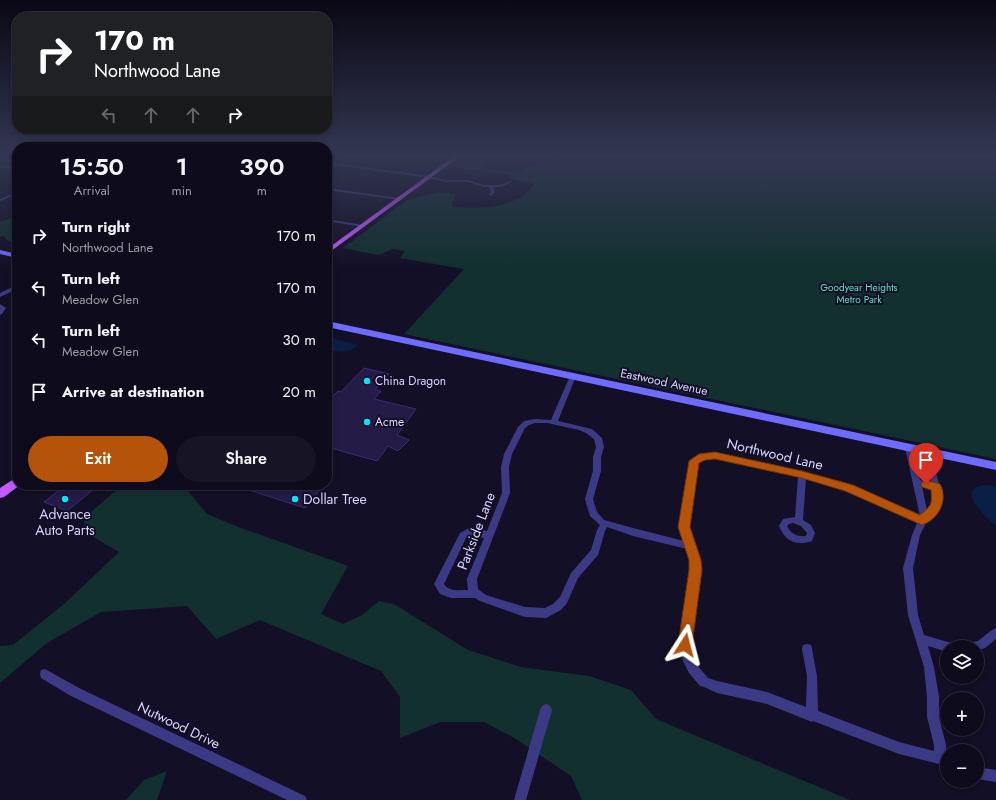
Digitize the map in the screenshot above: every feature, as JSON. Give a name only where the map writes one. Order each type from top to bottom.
[{"type":"main road","points":[[332,248],[405,194]]},
{"type":"main road","points":[[0,494],[12,485]]},
{"type":"street","points":[[368,194],[399,199]]},
{"type":"street","points":[[0,200],[12,195]]},
{"type":"street","points":[[332,221],[363,226]]},
{"type":"street","points":[[0,252],[12,255]]},
{"type":"street","points":[[0,295],[12,289]]},
{"type":"street","points":[[0,306],[3,308],[0,313]]},
{"type":"street","name":"Eastwood Avenue","points":[[332,325],[996,466]]},
{"type":"street","points":[[554,422],[573,376]]},
{"type":"street","name":"Parkside Lane","points":[[476,594],[472,588],[472,579],[506,493],[505,463],[522,427],[527,423],[535,421],[554,422],[589,431],[599,441],[597,471],[589,503],[596,518],[605,524]]},
{"type":"street","points":[[909,448],[923,518]]},
{"type":"street","points":[[927,452],[938,495],[936,508],[923,518],[916,535],[908,568],[913,615],[929,668],[933,697],[933,717],[940,745]]},
{"type":"street","name":"Northwood Lane","points":[[923,518],[849,488],[802,475],[715,455],[703,456],[694,461],[684,527],[689,546],[695,560],[685,645],[687,659],[704,682],[718,687],[767,698],[898,748],[940,758]]},
{"type":"street","points":[[913,468],[932,472]]},
{"type":"street","points":[[799,522],[802,475]]},
{"type":"street","points":[[916,482],[936,487]]},
{"type":"street","points":[[489,535],[469,532],[462,536],[439,584],[443,591],[451,594],[476,594],[526,612],[546,613],[557,607],[564,600],[574,576],[595,552],[601,530],[605,524],[689,546]]},
{"type":"street","points":[[984,643],[996,633]]},
{"type":"street","points":[[920,639],[940,645]]},
{"type":"street","points":[[807,649],[812,676],[812,716]]},
{"type":"street","name":"Nutwood Drive","points":[[45,674],[75,692],[301,800]]},
{"type":"street","points":[[520,800],[546,710]]},
{"type":"street","points":[[984,774],[996,776]]},
{"type":"green space","name":"Goodyear Heights Metro Park","points":[[430,194],[455,194],[452,207],[474,208],[497,206],[519,198],[524,194],[996,194],[996,459],[404,334],[464,269],[400,258],[405,251],[393,249],[378,255],[343,248],[407,200]]},
{"type":"green space","points":[[12,217],[12,242],[7,240],[4,236],[0,237],[0,222]]},
{"type":"green space","points":[[118,490],[187,490],[207,514],[241,528],[348,566],[321,614],[343,624],[362,615],[379,601],[394,604],[468,650],[521,667],[589,676],[631,690],[656,719],[850,800],[582,800],[571,776],[516,739],[484,722],[440,722],[400,738],[400,697],[381,671],[260,620],[216,639],[187,606],[101,612],[47,643],[0,683],[0,646],[13,645],[64,604],[119,552],[90,535],[83,519]]},
{"type":"green space","points":[[167,771],[157,800],[126,800],[144,780]]},
{"type":"water","points":[[332,338],[358,345],[351,350],[339,352],[332,351]]},
{"type":"water","points":[[983,485],[996,486],[996,525],[983,514],[972,497],[974,489]]},
{"type":"building","name":"Acme","points":[[364,368],[389,374],[375,390],[381,391],[374,399],[416,409],[397,435],[409,440],[398,451],[388,446],[377,461],[332,448],[332,397],[338,391],[341,392]]},
{"type":"building","name":"Advance Auto Parts","points":[[60,490],[93,490],[67,511],[44,502]]},
{"type":"building","name":"Dollar Tree","points":[[249,490],[320,490],[305,508]]},
{"type":"place","name":"China Dragon","points":[[367,381]]},
{"type":"place","name":"Acme","points":[[367,422]]},
{"type":"place","name":"Advance Auto Parts","points":[[65,499]]},
{"type":"place","name":"Dollar Tree","points":[[295,499]]},
{"type":"route","points":[[685,645],[693,596],[695,560],[689,546],[684,527],[694,461],[703,456],[715,455],[802,475],[849,488],[922,520],[924,516],[936,508],[938,502],[936,487],[926,484]]}]
